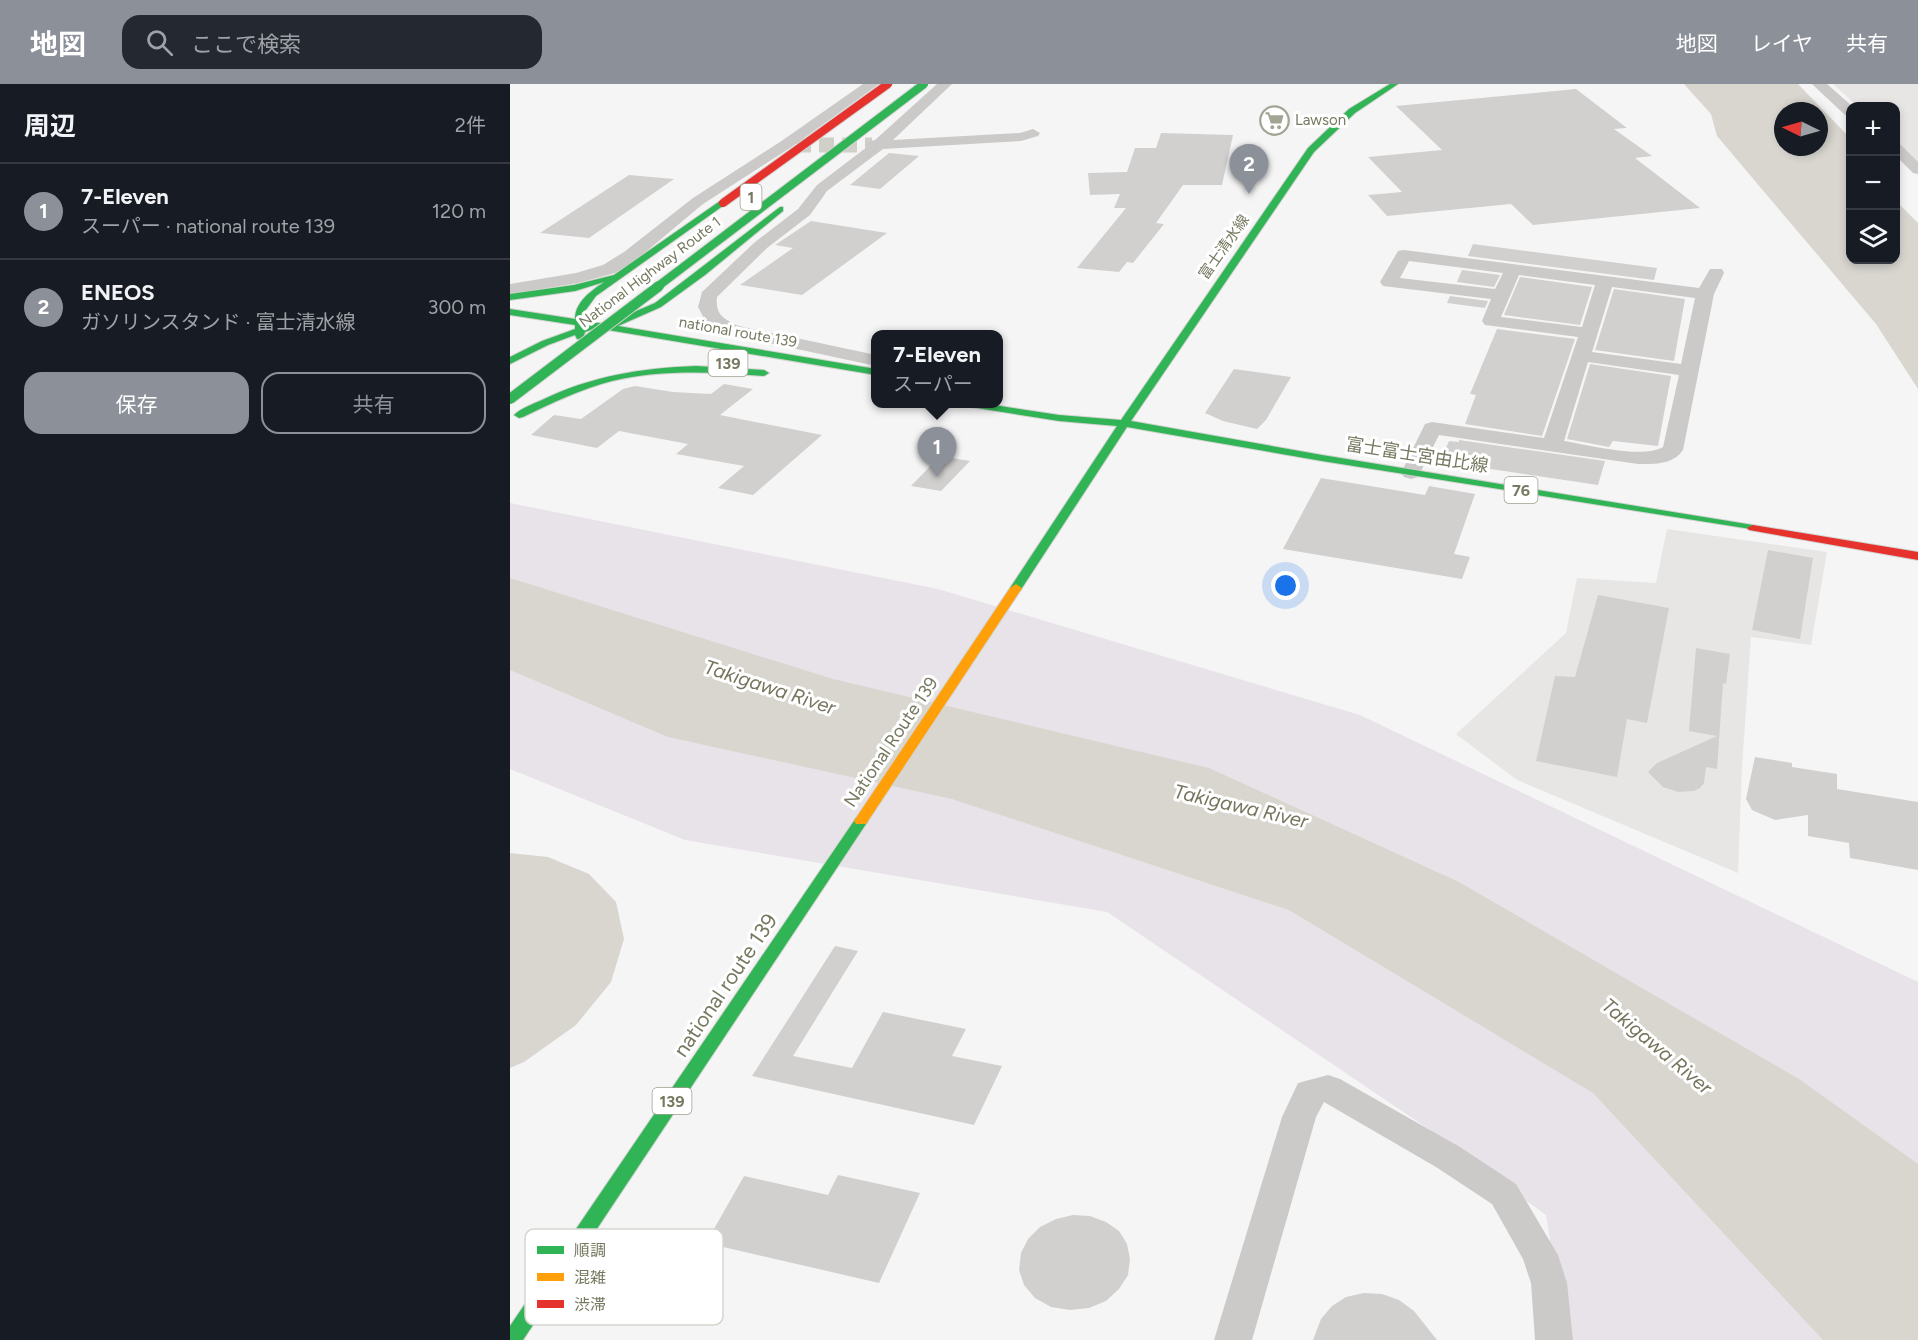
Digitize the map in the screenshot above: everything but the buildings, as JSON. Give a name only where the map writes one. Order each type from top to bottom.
[{"type":"main road","name":"1","points":[[581,362],[587,356],[587,331],[580,311],[593,294],[888,84]]},
{"type":"main road","name":"National Highway Route 1","points":[[684,247],[903,84]]},
{"type":"main road","name":"National Highway Route 1","points":[[510,399],[924,84]]},
{"type":"main road","name":"1","points":[[510,361],[545,343],[587,331],[658,305],[702,273],[936,84]]},
{"type":"main road","name":"富士清水線","points":[[1124,423],[1311,150],[1352,111],[1395,84]]},
{"type":"main road","name":"1","points":[[510,297],[575,288],[621,273]]},
{"type":"main road","name":"1","points":[[684,302],[702,273]]},
{"type":"main road","name":"National Highway Route 1","points":[[510,376],[599,311]]},
{"type":"main road","points":[[510,312],[587,331],[613,342]]},
{"type":"main road","points":[[510,326],[587,331]]},
{"type":"main road","points":[[701,326],[727,337],[820,363]]},
{"type":"main road","name":"national route 139","points":[[587,331],[871,371]]},
{"type":"main road","name":"national route 139","points":[[515,418],[554,396],[588,383],[623,374],[662,369],[779,373],[690,356]]},
{"type":"main road","points":[[515,418],[562,381]]},
{"type":"main road","points":[[1073,405],[1124,423]]},
{"type":"main road","points":[[996,408],[1059,418],[1124,423]]},
{"type":"main road","name":"富士富士宮由比線","points":[[1124,423],[1250,447],[1732,523],[1918,556]]},
{"type":"main road","name":"National Route 139","points":[[832,862],[981,642],[1124,423]]},
{"type":"main road","name":"national route 139","points":[[586,1229],[832,862]]},
{"type":"main road","name":"national route 139","points":[[512,1340],[525,1321]]},
{"type":"street","points":[[510,289],[578,279],[609,269],[630,256],[698,201],[791,145],[872,84]]},
{"type":"street","points":[[871,360],[733,330],[712,320],[707,307],[708,296],[761,245],[804,212],[822,188],[945,84]]},
{"type":"street","points":[[1819,84],[1846,108]]},
{"type":"street","points":[[875,145],[1021,137],[1033,133]]},
{"type":"street","points":[[1900,152],[1918,170]]},
{"type":"street","points":[[1501,296],[1389,282],[1404,255],[1705,294]]},
{"type":"street","points":[[1513,270],[1491,321],[1588,333]]},
{"type":"street","points":[[1412,472],[1432,428],[1638,458],[1659,458],[1672,450],[1705,294],[1716,273]]},
{"type":"street","points":[[1552,446],[1605,282]]},
{"type":"street","points":[[1582,356],[1689,371]]},
{"type":"street","points":[[1233,1340],[1299,1117],[1310,1092],[1328,1088],[1448,1157],[1504,1194],[1540,1255],[1549,1283],[1554,1340]]},
{"type":"shaded area","points":[[1833,84],[1918,84],[1918,165],[1900,147],[1900,102],[1853,102]]},
{"type":"shaded area","points":[[510,503],[938,589],[1360,715],[1918,982],[1918,1340],[1566,1340],[1546,1215],[1430,1130],[1107,912],[685,840],[510,769]]},
{"type":"shaded area","points":[[1667,529],[1827,552],[1811,645],[1751,637],[1742,767],[1738,873],[1517,780],[1456,734],[1566,633],[1577,578],[1656,583]]},
{"type":"water","points":[[1684,84],[1798,84],[1815,102],[1774,102],[1774,156],[1828,156],[1828,115],[1846,134],[1846,264],[1900,264],[1900,205],[1918,223],[1918,389],[1876,324],[1717,136],[1711,114]]},
{"type":"water","name":"Takigawa River","points":[[510,578],[833,679],[1209,768],[1459,882],[1799,1079],[1918,1164],[1918,1340],[1823,1340],[1593,1093],[1289,910],[952,799],[668,737],[510,670]]},
{"type":"water","points":[[510,853],[548,857],[589,874],[616,902],[624,939],[611,982],[576,1025],[524,1062],[510,1068]]},
{"type":"tunnel","points":[[796,145],[872,145]]},
{"type":"traffic: fast","points":[[510,399],[924,84]]},
{"type":"traffic: fast","points":[[1124,423],[1311,150],[1352,111],[1395,84]]},
{"type":"traffic: fast","points":[[580,337],[580,311],[593,294],[723,203]]},
{"type":"traffic: fast","points":[[607,327],[658,305],[702,273],[780,209]]},
{"type":"traffic: fast","points":[[510,297],[575,288],[611,277]]},
{"type":"traffic: fast","points":[[510,312],[595,325]]},
{"type":"traffic: fast","points":[[510,361],[545,343],[595,325],[871,371]]},
{"type":"traffic: fast","points":[[519,415],[581,387],[638,373],[696,369],[764,373]]},
{"type":"traffic: fast","points":[[996,408],[1059,418],[1124,423]]},
{"type":"traffic: fast","points":[[1124,423],[1322,458],[1753,528]]},
{"type":"traffic: fast","points":[[1016,588],[1124,423]]},
{"type":"traffic: fast","points":[[587,1229],[861,821]]},
{"type":"traffic: fast","points":[[512,1340],[525,1321]]},
{"type":"traffic: slow","points":[[861,821],[1016,588]]},
{"type":"traffic: jam","points":[[723,203],[888,84]]},
{"type":"traffic: jam","points":[[1753,528],[1918,556]]},
{"type":"place","name":"Lawson","points":[[1274,120]]},
{"type":"place","name":"ENEOS","points":[[1249,194]]},
{"type":"place","name":"7-Eleven","points":[[937,477]]}]
